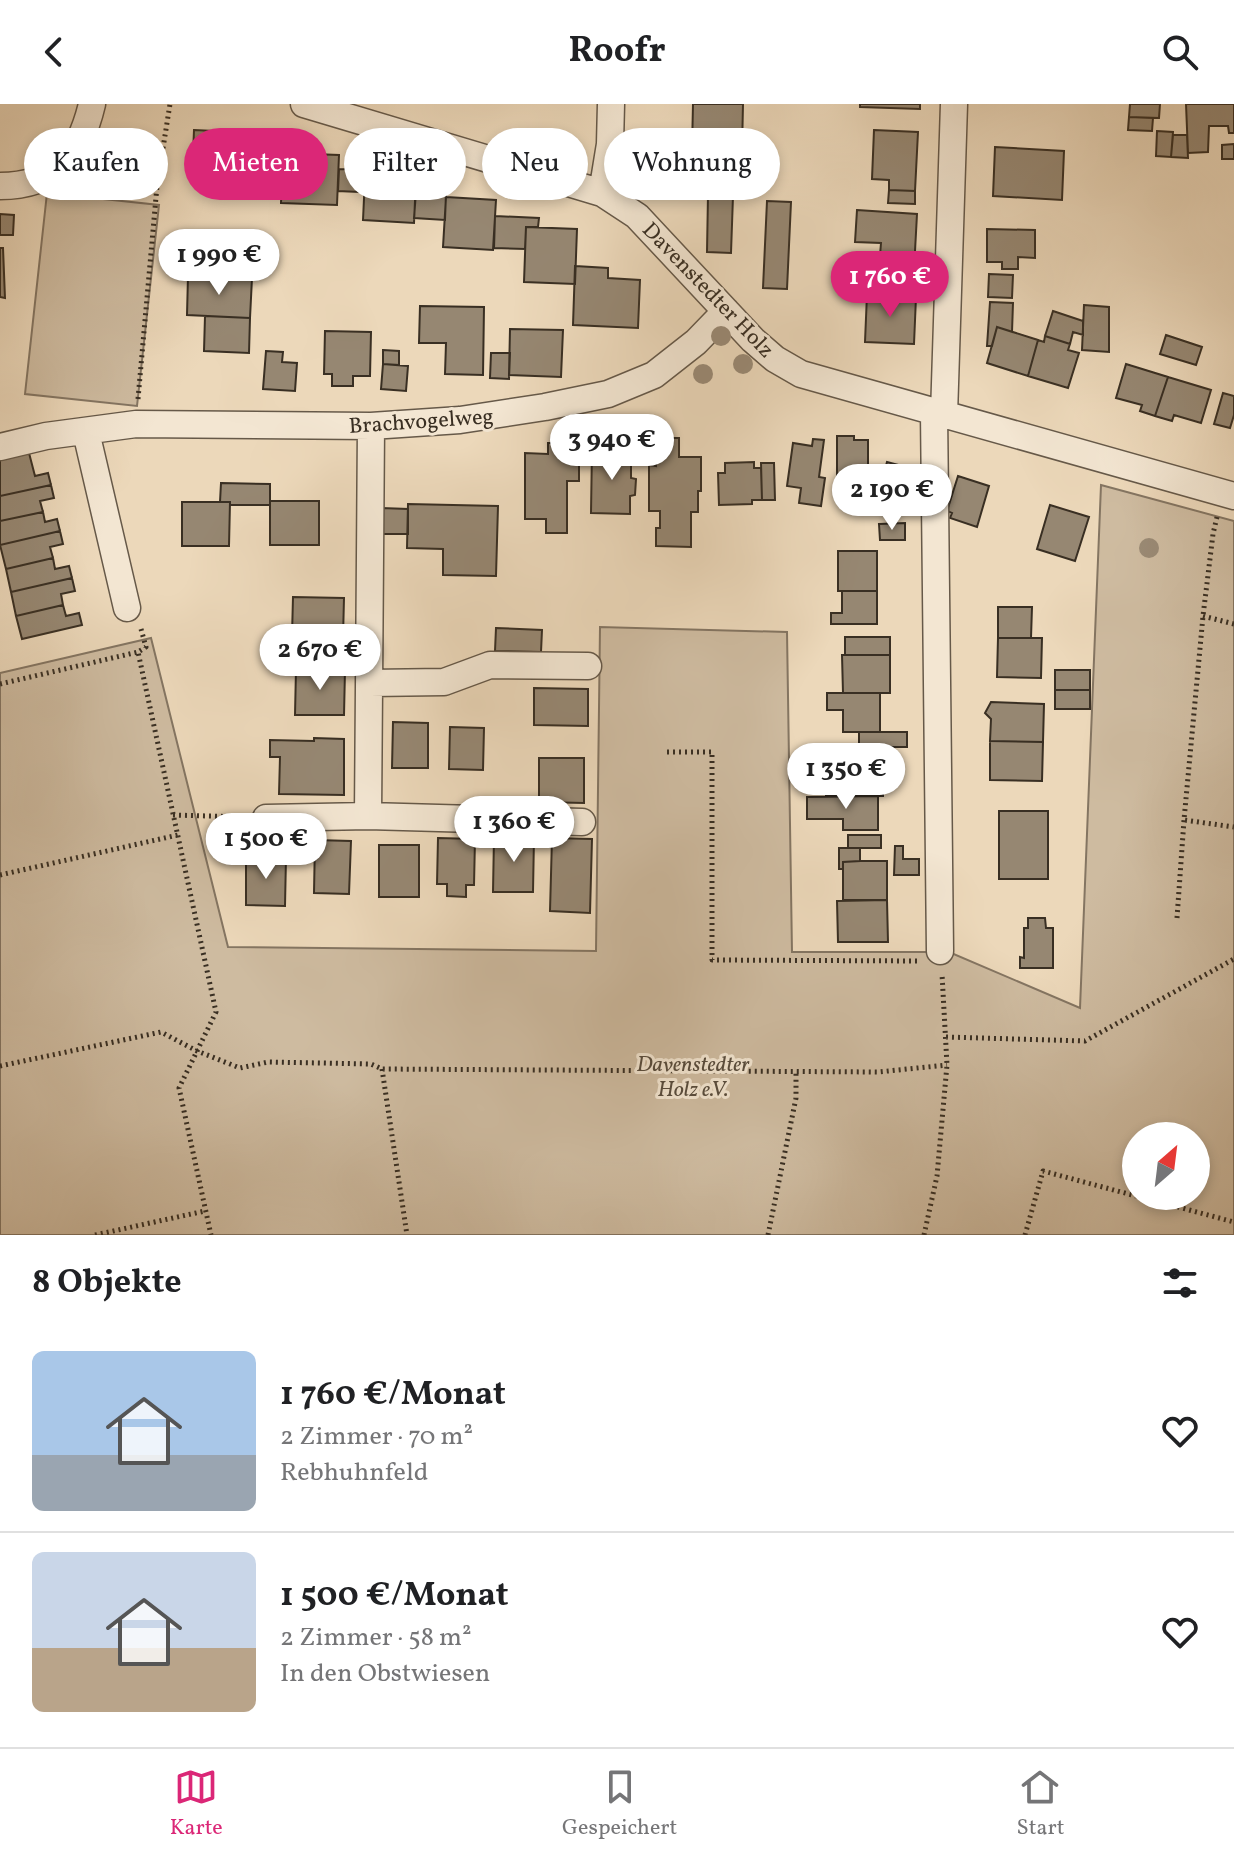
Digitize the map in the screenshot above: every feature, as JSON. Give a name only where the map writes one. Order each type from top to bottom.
[{"type":"street","points":[[86,128],[92,104]]},
{"type":"street","name":"Davenstedter Holz","points":[[304,104],[602,193],[637,216],[753,340],[775,359],[801,374],[1228,494]]},
{"type":"street","points":[[602,193],[610,144],[611,104]]},
{"type":"street","points":[[940,956],[939,413],[954,104]]},
{"type":"street","points":[[0,186],[24,184]]},
{"type":"street","name":"Brachvogelweg","points":[[0,447],[46,436],[136,424],[371,426],[460,420],[545,407],[608,394],[654,375],[696,342],[726,311]]},
{"type":"street","points":[[368,816],[371,426]]},
{"type":"street","points":[[86,432],[127,608]]},
{"type":"street","points":[[370,683],[444,682],[490,665],[588,666]]},
{"type":"street","points":[[266,818],[368,816],[582,822]]},
{"type":"path","points":[[166,128],[170,104]]},
{"type":"path","points":[[136,424],[156,200]]},
{"type":"path","points":[[1177,918],[1203,616],[1213,534],[1228,494]]},
{"type":"path","points":[[0,684],[138,652],[146,647],[139,623],[127,608]]},
{"type":"path","points":[[1203,616],[1234,624]]},
{"type":"path","points":[[138,652],[216,1012],[179,1088],[211,1235]]},
{"type":"path","points":[[667,752],[712,752],[712,960],[940,956],[947,1065],[937,1176],[924,1235]]},
{"type":"path","points":[[173,815],[266,818]]},
{"type":"path","points":[[1184,820],[1234,827]]},
{"type":"path","points":[[0,875],[178,835]]},
{"type":"path","points":[[946,1037],[1085,1041],[1234,959]]},
{"type":"path","points":[[0,1066],[161,1032],[240,1068],[268,1062],[371,1064],[382,1069],[878,1072],[947,1065]]},
{"type":"path","points":[[382,1069],[407,1235]]},
{"type":"path","points":[[768,1235],[796,1098],[796,1071]]},
{"type":"path","points":[[1025,1235],[1043,1171],[1122,1192]]},
{"type":"path","points":[[1189,1210],[1234,1222]]},
{"type":"path","points":[[95,1235],[205,1211]]},
{"type":"green space","points":[[46,200],[112,200],[159,205],[137,406],[25,394]]},
{"type":"green space","name":"Davenstedter Holz e.V.","points":[[1101,485],[1234,521],[1234,1235],[0,1235],[0,673],[151,638],[228,947],[596,951],[600,627],[787,632],[792,952],[949,952],[1080,1008]]},
{"type":"building","points":[[693,104],[743,104],[742,128],[692,128]]},
{"type":"building","points":[[860,104],[920,104],[920,109],[860,107]]},
{"type":"building","points":[[1130,104],[1160,104],[1159,118],[1129,117]]},
{"type":"building","points":[[1186,104],[1234,104],[1234,133],[1229,133],[1228,126],[1209,126],[1208,152],[1188,153]]},
{"type":"building","points":[[1129,117],[1153,118],[1152,131],[1128,130]]},
{"type":"building","points":[[874,130],[918,132],[915,191],[889,190],[889,180],[872,179]]},
{"type":"building","points":[[1157,131],[1173,132],[1171,157],[1156,156]]},
{"type":"building","points":[[1173,135],[1187,135],[1188,158],[1171,157]]},
{"type":"building","points":[[1234,144],[1234,159],[1222,159],[1222,145]]},
{"type":"building","points":[[995,147],[1064,151],[1062,200],[993,196]]},
{"type":"building","points":[[328,155],[339,155],[337,205],[281,203],[281,200],[328,200]]},
{"type":"building","points":[[339,169],[344,169],[344,191],[338,191]]},
{"type":"building","points":[[889,190],[915,191],[915,204],[888,203]]},
{"type":"building","points":[[364,200],[415,200],[414,223],[363,220]]},
{"type":"building","points":[[415,200],[446,200],[445,220],[414,218]]},
{"type":"building","points":[[446,200],[496,200],[493,250],[443,247]]},
{"type":"building","points":[[708,200],[733,200],[731,253],[707,252]]},
{"type":"building","points":[[767,201],[791,202],[787,289],[763,288]]},
{"type":"building","points":[[857,210],[917,214],[914,270],[879,268],[881,243],[855,242]]},
{"type":"building","points":[[0,214],[14,215],[13,235],[0,235]]},
{"type":"building","points":[[495,216],[539,218],[538,227],[526,227],[525,249],[494,248]]},
{"type":"building","points":[[526,227],[577,229],[575,284],[524,282]]},
{"type":"building","points":[[987,229],[1035,230],[1035,258],[1018,257],[1018,269],[1002,269],[1002,262],[987,262]]},
{"type":"building","points":[[0,248],[3,248],[5,298],[0,297]]},
{"type":"building","points":[[575,266],[608,268],[608,278],[640,280],[638,328],[573,325]]},
{"type":"building","points":[[891,269],[914,270],[913,280],[891,279]]},
{"type":"building","points":[[989,274],[1013,275],[1012,298],[988,297]]},
{"type":"building","points":[[188,276],[252,278],[250,318],[187,315]]},
{"type":"building","points":[[891,279],[913,280],[912,292],[890,291]]},
{"type":"building","points":[[867,294],[916,297],[914,344],[865,342]]},
{"type":"building","points":[[990,302],[1013,303],[1012,332],[997,327],[992,346],[987,346]]},
{"type":"building","points":[[1084,305],[1109,307],[1109,352],[1082,350]]},
{"type":"building","points":[[420,306],[484,307],[483,375],[445,374],[446,343],[419,343]]},
{"type":"building","points":[[1053,311],[1083,321],[1083,335],[1073,332],[1070,344],[1045,336]]},
{"type":"building","points":[[205,316],[250,318],[249,353],[204,351]]},
{"type":"building","points":[[997,327],[1038,340],[1028,376],[987,363]]},
{"type":"building","points":[[510,329],[563,330],[561,377],[509,375]]},
{"type":"building","points":[[325,331],[371,332],[370,376],[353,376],[353,386],[332,386],[332,374],[324,374]]},
{"type":"building","points":[[1166,335],[1202,347],[1196,365],[1160,354]]},
{"type":"building","points":[[1045,336],[1070,344],[1068,350],[1079,353],[1068,388],[1028,376],[1038,340],[1044,342]]},
{"type":"building","points":[[383,350],[399,351],[399,365],[383,364]]},
{"type":"building","points":[[266,351],[283,352],[282,362],[297,363],[295,391],[263,389]]},
{"type":"building","points":[[491,353],[510,353],[509,379],[490,378]]},
{"type":"building","points":[[383,364],[408,366],[406,391],[381,389]]},
{"type":"building","points":[[1126,364],[1168,377],[1155,416],[1140,411],[1142,405],[1116,398]]},
{"type":"building","points":[[1168,377],[1211,390],[1201,423],[1174,415],[1172,421],[1155,416]]},
{"type":"building","points":[[1223,393],[1234,396],[1230,428],[1214,424]]},
{"type":"building","points":[[837,436],[868,440],[868,499],[848,499],[848,494],[837,494]]},
{"type":"building","points":[[656,438],[679,438],[679,457],[701,457],[698,512],[691,512],[691,547],[656,546],[660,511],[649,511],[649,465],[656,466]]},
{"type":"building","points":[[813,439],[824,440],[819,477],[825,478],[821,506],[799,503],[801,488],[787,486],[793,443],[812,446]]},
{"type":"building","points":[[548,443],[579,443],[579,481],[567,481],[567,533],[546,533],[546,519],[525,519],[525,453],[548,454]]},
{"type":"building","points":[[592,449],[631,450],[631,478],[636,479],[635,495],[630,496],[630,514],[591,513]]},
{"type":"building","points":[[29,453],[35,476],[48,473],[51,485],[0,496],[0,459]]},
{"type":"building","points":[[754,462],[754,468],[761,468],[762,500],[752,500],[752,504],[719,505],[718,473],[725,473],[725,463]]},
{"type":"building","points":[[887,462],[921,471],[911,508],[877,498]]},
{"type":"building","points":[[761,463],[774,463],[775,500],[762,500]]},
{"type":"building","points":[[958,476],[989,486],[977,527],[950,518],[952,513],[947,511]]},
{"type":"building","points":[[221,483],[270,484],[270,505],[220,502]]},
{"type":"building","points":[[51,485],[54,498],[40,501],[43,512],[0,521],[0,496]]},
{"type":"building","points":[[270,501],[319,501],[319,545],[270,545]]},
{"type":"building","points":[[182,502],[230,502],[229,546],[182,546]]},
{"type":"building","points":[[408,504],[498,506],[496,576],[443,575],[443,549],[407,548]]},
{"type":"building","points":[[1050,505],[1089,517],[1075,561],[1037,549]]},
{"type":"building","points":[[381,508],[408,509],[408,534],[380,534]]},
{"type":"building","points":[[43,512],[45,522],[57,519],[60,531],[0,545],[0,521]]},
{"type":"building","points":[[905,523],[905,540],[880,540],[879,524]]},
{"type":"building","points":[[60,531],[63,544],[50,547],[53,558],[6,569],[0,545]]},
{"type":"building","points":[[838,551],[877,551],[877,591],[838,591]]},
{"type":"building","points":[[53,558],[55,569],[69,566],[72,578],[11,592],[6,569]]},
{"type":"building","points":[[72,578],[75,591],[61,594],[63,605],[16,616],[11,592]]},
{"type":"building","points":[[842,591],[877,591],[877,624],[831,624],[831,613],[842,613]]},
{"type":"building","points":[[293,597],[344,598],[343,638],[292,636]]},
{"type":"building","points":[[63,605],[66,616],[79,613],[82,625],[22,639],[16,616]]},
{"type":"building","points":[[998,607],[1032,607],[1031,638],[998,638]]},
{"type":"building","points":[[496,628],[542,630],[541,652],[495,651]]},
{"type":"building","points":[[845,637],[890,637],[890,655],[845,655]]},
{"type":"building","points":[[998,638],[1042,638],[1041,678],[997,677]]},
{"type":"building","points":[[842,655],[890,655],[890,693],[843,693]]},
{"type":"building","points":[[296,669],[345,670],[344,715],[295,715]]},
{"type":"building","points":[[1055,670],[1090,670],[1090,690],[1055,690]]},
{"type":"building","points":[[534,688],[588,689],[588,726],[534,725]]},
{"type":"building","points":[[1055,690],[1090,690],[1090,709],[1055,709]]},
{"type":"building","points":[[827,693],[880,693],[880,732],[843,732],[843,710],[827,710]]},
{"type":"building","points":[[991,702],[1044,704],[1043,742],[990,741],[991,719],[985,713]]},
{"type":"building","points":[[393,722],[428,723],[428,768],[392,768]]},
{"type":"building","points":[[450,727],[484,728],[483,770],[449,769]]},
{"type":"building","points":[[859,732],[907,732],[907,747],[859,747]]},
{"type":"building","points":[[314,738],[344,739],[344,795],[279,794],[280,757],[270,757],[270,740],[314,741]]},
{"type":"building","points":[[990,741],[1043,742],[1042,781],[990,780]]},
{"type":"building","points":[[840,746],[857,746],[857,756],[840,756]]},
{"type":"building","points":[[825,756],[882,756],[882,769],[888,769],[888,783],[883,783],[883,796],[826,796]]},
{"type":"building","points":[[539,758],[584,758],[584,803],[539,802]]},
{"type":"building","points":[[878,796],[878,830],[843,830],[843,819],[807,819],[807,797]]},
{"type":"building","points":[[999,811],[1048,811],[1048,879],[999,879]]},
{"type":"building","points":[[848,835],[881,835],[881,848],[848,848]]},
{"type":"building","points":[[494,837],[534,837],[533,892],[493,892]]},
{"type":"building","points":[[438,838],[475,839],[474,885],[466,885],[466,897],[447,896],[447,884],[437,884]]},
{"type":"building","points":[[552,838],[592,839],[590,913],[550,911]]},
{"type":"building","points":[[315,840],[351,841],[349,894],[314,893]]},
{"type":"building","points":[[379,845],[419,845],[419,897],[379,897]]},
{"type":"building","points":[[895,846],[903,846],[903,859],[919,859],[919,875],[894,875]]},
{"type":"building","points":[[839,848],[860,848],[860,861],[843,862],[843,869],[839,869]]},
{"type":"building","points":[[246,856],[286,857],[285,906],[246,905]]},
{"type":"building","points":[[887,861],[887,900],[843,900],[843,862]]},
{"type":"building","points":[[887,900],[888,942],[838,942],[837,901]]},
{"type":"building","points":[[1028,918],[1045,918],[1046,928],[1053,928],[1053,968],[1020,968]]}]
